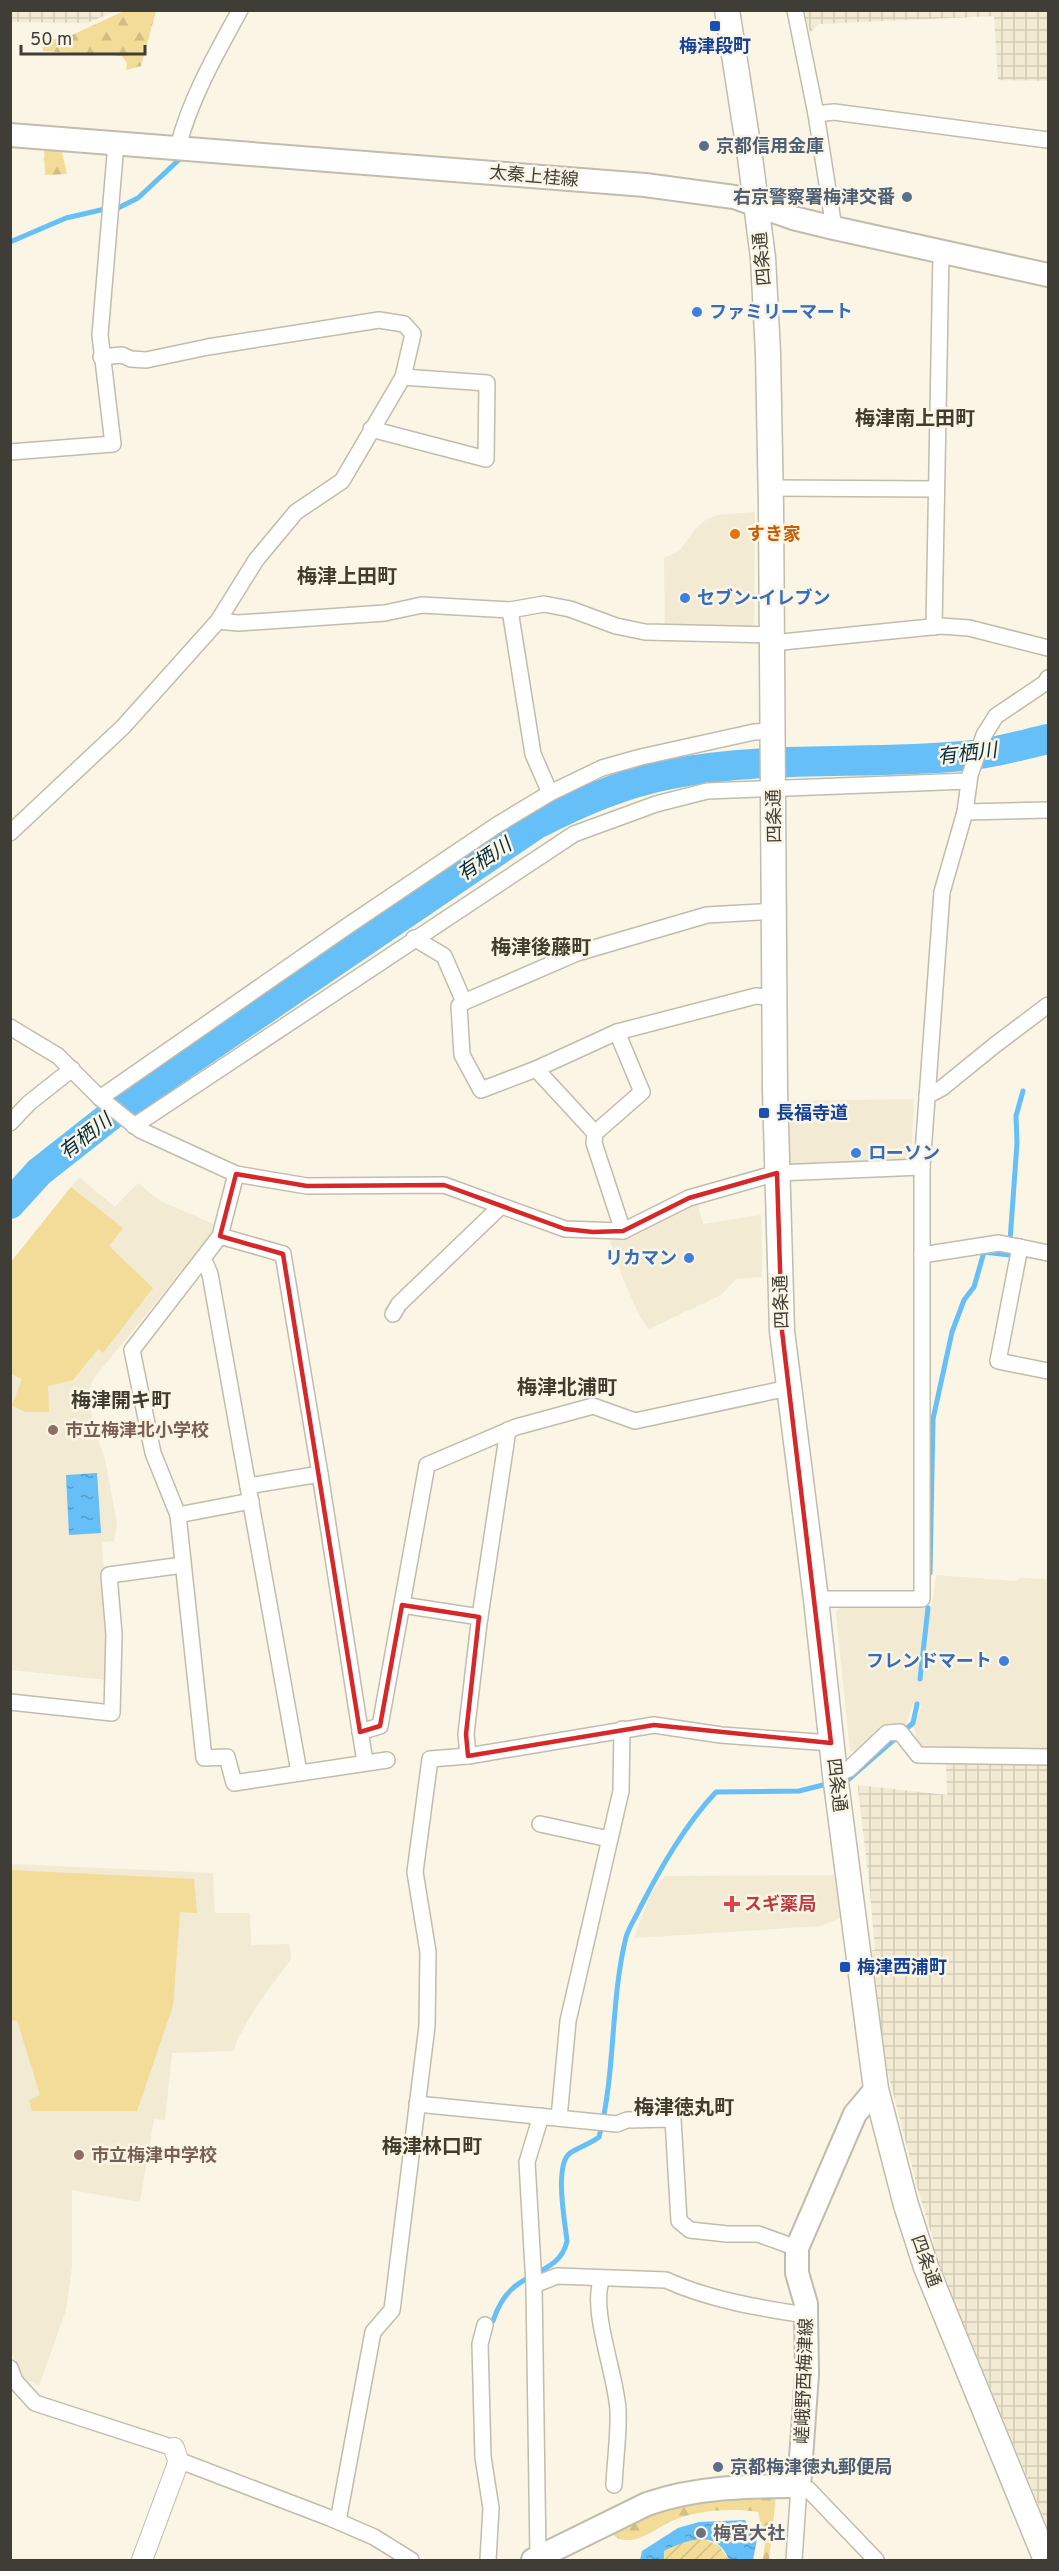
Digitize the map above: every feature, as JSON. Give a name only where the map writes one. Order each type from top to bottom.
[{"type":"main road","name":"四条通","points":[[727,10],[763,258],[771,488],[777,1173],[782,1331],[816,1599],[831,1743],[876,2089],[906,2205],[926,2267],[1046,2560]]},
{"type":"main road","name":"太秦上桂線","points":[[10,135],[645,185],[734,197],[793,218],[941,253],[1048,275]]},
{"type":"main road","name":"嵯峨野西梅津線","points":[[799,2486],[807,2374],[806,2304],[797,2273],[797,2248],[855,2114],[876,2089]]},
{"type":"main road","points":[[535,2559],[647,2504],[665,2498],[713,2490],[799,2486]]},
{"type":"street","points":[[178,147],[201,86],[240,10]]},
{"type":"street","points":[[795,10],[816,114],[834,228]]},
{"type":"street","points":[[816,114],[834,112],[1048,140]]},
{"type":"street","points":[[10,452],[113,444],[102,357],[102,298],[116,143]]},
{"type":"street","points":[[934,627],[941,253]]},
{"type":"street","points":[[10,833],[123,727],[218,621],[256,560],[296,512],[342,481],[403,377],[413,334],[404,324],[379,320],[208,347],[146,360],[131,359],[122,355],[102,357]]},
{"type":"street","points":[[371,429],[486,459],[487,383],[403,377]]},
{"type":"street","points":[[771,488],[935,489]]},
{"type":"street","points":[[218,621],[238,623],[385,613],[422,605],[510,610],[544,604],[570,609],[616,626],[660,634],[772,639],[934,627],[969,628],[1048,648]]},
{"type":"street","points":[[510,610],[533,754],[550,793]]},
{"type":"street","points":[[816,1599],[922,1599],[921,1167],[942,892],[964,812],[969,778],[984,735],[996,716],[1045,683],[1048,678]]},
{"type":"street","points":[[103,1101],[342,923],[550,793],[602,768],[641,757],[754,732],[773,737]]},
{"type":"street","points":[[132,1124],[574,834],[656,804],[707,791],[773,784],[969,778]]},
{"type":"street","points":[[964,812],[1048,810]]},
{"type":"street","points":[[775,911],[707,915],[686,921],[577,953],[464,1002],[459,1006],[462,1055],[481,1090],[536,1069],[617,1032],[756,996],[776,998]]},
{"type":"street","points":[[414,938],[444,956],[464,1002]]},
{"type":"street","points":[[927,1096],[942,1088],[1048,1005]]},
{"type":"street","points":[[10,1027],[58,1056],[103,1101],[132,1124],[236,1174],[308,1186],[444,1185],[565,1229],[623,1231],[688,1198],[777,1173],[921,1167]]},
{"type":"street","points":[[617,1032],[642,1092],[595,1133],[594,1143],[623,1231]]},
{"type":"street","points":[[10,1123],[29,1103],[72,1069]]},
{"type":"street","points":[[536,1069],[595,1133]]},
{"type":"street","points":[[236,1174],[220,1236],[132,1350],[153,1453],[178,1515],[204,1758],[227,1757],[234,1783],[387,1760]]},
{"type":"street","points":[[393,1314],[399,1304],[500,1207]]},
{"type":"street","points":[[220,1236],[283,1254],[365,1762]]},
{"type":"street","points":[[921,1255],[999,1243],[1048,1253]]},
{"type":"street","points":[[1020,1247],[998,1361],[1048,1371]]},
{"type":"street","points":[[203,1258],[210,1274],[299,1772]]},
{"type":"street","points":[[360,1732],[380,1726],[427,1465],[508,1430],[593,1406],[635,1421],[788,1388]]},
{"type":"street","points":[[468,1756],[466,1734],[480,1617],[508,1430]]},
{"type":"street","points":[[178,1515],[320,1474]]},
{"type":"street","points":[[10,1702],[112,1713],[114,1634],[110,1575],[183,1565]]},
{"type":"street","points":[[402,1605],[480,1617]]},
{"type":"street","points":[[338,2521],[373,2332],[392,2310],[427,2026],[428,1952],[415,1872],[430,1759],[468,1756],[654,1725],[721,1735],[831,1743]]},
{"type":"street","points":[[559,2118],[568,2021],[621,1791],[622,1729]]},
{"type":"street","points":[[835,1774],[849,1769],[887,1733],[894,1732],[900,1732],[918,1755],[1048,1757]]},
{"type":"street","points":[[540,1824],[609,1839]]},
{"type":"street","points":[[417,2104],[616,2124],[627,2120],[672,2118],[679,2221],[690,2230],[727,2234],[758,2234],[797,2248]]},
{"type":"street","points":[[535,2559],[534,2286],[527,2162],[541,2116]]},
{"type":"street","points":[[534,2286],[557,2276],[666,2280],[757,2308],[806,2315]]},
{"type":"street","points":[[603,2279],[599,2288],[603,2335],[608,2348],[618,2411],[614,2485]]},
{"type":"street","points":[[485,2325],[480,2344],[483,2457],[490,2508],[488,2560]]},
{"type":"street","points":[[10,2368],[15,2380],[35,2403],[176,2454],[338,2521],[374,2537],[411,2560]]},
{"type":"street","points":[[142,2560],[176,2454]]},
{"type":"street","points":[[794,2560],[799,2486],[808,2489],[876,2560]]},
{"type":"highlighted area","points":[[777,1173],[782,1331],[831,1743],[654,1725],[468,1756],[466,1734],[479,1617],[402,1605],[380,1726],[360,1732],[283,1254],[220,1236],[236,1174],[307,1186],[444,1185],[565,1229],[593,1232],[623,1231],[689,1198]]},
{"type":"shaded area","points":[[11,10],[116,11],[87,23],[11,22]]},
{"type":"shaded area","points":[[804,11],[1048,11],[1048,81],[998,80],[994,16],[819,24],[810,32]]},
{"type":"shaded area","points":[[755,512],[754,627],[665,628],[664,558],[679,551],[696,528],[706,520],[717,515]]},
{"type":"shaded area","points":[[914,1099],[911,1161],[789,1167],[790,1101]]},
{"type":"shaded area","name":"市立梅津北小学校","points":[[79,1177],[115,1207],[138,1183],[160,1201],[216,1225],[216,1229],[94,1378],[89,1389],[92,1421],[105,1460],[117,1523],[114,1541],[102,1542],[109,1643],[107,1680],[11,1670],[11,1262]]},
{"type":"shaded area","name":"リカマン","points":[[697,1202],[703,1224],[761,1215],[762,1277],[736,1279],[721,1295],[649,1329],[639,1315],[610,1241],[642,1232],[682,1206]]},
{"type":"shaded area","points":[[936,1575],[1015,1581],[1021,1578],[1048,1579],[1048,1749],[1000,1750],[922,1746],[917,1741],[914,1726],[922,1705],[913,1704],[906,1725],[889,1723],[859,1752],[850,1751],[836,1612],[840,1607],[932,1607]]},
{"type":"shaded area","points":[[1048,1761],[1048,2528],[931,2244],[934,2242],[918,2190],[886,2065],[872,1950],[875,1950],[858,1785],[947,1795],[946,1763]]},
{"type":"shaded area","name":"市立梅津中学校","points":[[11,1864],[213,1873],[215,1913],[250,1913],[251,1945],[289,1944],[291,1959],[255,2008],[237,2040],[234,2051],[172,2053],[165,2120],[154,2119],[140,2202],[72,2190],[72,2267],[66,2310],[39,2386],[20,2376],[11,2351]]},
{"type":"shaded area","points":[[834,1875],[840,1918],[821,1926],[634,1938],[650,1896],[665,1876]]},
{"type":"green space","points":[[124,11],[156,11],[141,66],[126,70],[127,63],[122,56],[42,51],[45,43],[50,39],[72,35]]},
{"type":"green space","points":[[44,148],[61,148],[67,174],[45,175]]},
{"type":"green space","points":[[71,1187],[123,1228],[109,1246],[153,1288],[103,1353],[98,1349],[73,1380],[48,1386],[49,1412],[25,1412],[12,1405],[22,1379],[11,1374],[11,1262]]},
{"type":"green space","points":[[10,1870],[194,1879],[197,1913],[180,1912],[173,2006],[137,2111],[32,2111],[29,2100],[40,2095],[17,2020],[11,2021]]},
{"type":"green space","points":[[776,2496],[769,2560],[763,2560],[765,2542],[758,2512],[726,2510],[694,2514],[674,2520],[645,2536],[632,2540],[619,2539],[610,2532],[651,2512],[722,2498]]},
{"type":"green space","points":[[702,2538],[719,2546],[729,2560],[664,2560],[664,2551],[683,2541]]},
{"type":"water","points":[[97,1473],[101,1533],[69,1535],[66,1475]]},
{"type":"water","points":[[745,2520],[757,2539],[753,2560],[729,2560],[724,2550],[717,2544],[700,2539],[682,2543],[664,2551],[664,2560],[640,2560],[642,2551],[678,2528],[699,2522]]},
{"type":"waterway","points":[[118,208],[138,198],[184,155]]},
{"type":"waterway","points":[[10,242],[66,218],[105,209]]},
{"type":"waterway","name":"有栖川","points":[[10,1204],[39,1172],[128,1102],[535,825],[568,809],[636,783],[707,768],[780,762],[927,759],[963,756],[1048,739]]},
{"type":"waterway","points":[[930,1573],[933,1419],[952,1332],[964,1300],[974,1287],[984,1252],[1009,1255],[1017,1143],[1016,1116],[1023,1091]]},
{"type":"waterway","points":[[920,1679],[928,1608]]},
{"type":"waterway","points":[[843,1781],[849,1779],[913,1723],[917,1704]]},
{"type":"waterway","points":[[493,2321],[508,2292],[552,2264],[564,2251],[567,2241],[561,2181],[562,2169],[570,2153],[599,2137],[608,2087],[617,1987],[626,1937],[674,1847],[716,1792],[799,1791],[831,1783]]},
{"type":"place","name":"梅津段町","points":[[715,26]]},
{"type":"place","name":"京都信用金庫","points":[[704,146]]},
{"type":"place","name":"右京警察署梅津交番","points":[[907,197]]},
{"type":"place","name":"ファミリーマート","points":[[697,312]]},
{"type":"place","name":"すき家","points":[[735,534]]},
{"type":"place","name":"セブン-イレブン","points":[[685,598]]},
{"type":"place","name":"長福寺道","points":[[764,1113]]},
{"type":"place","name":"ローソン","points":[[856,1153]]},
{"type":"place","name":"リカマン","points":[[689,1258]]},
{"type":"place","name":"市立梅津北小学校","points":[[53,1430]]},
{"type":"place","name":"フレンドマート","points":[[1004,1661]]},
{"type":"place","name":"スギ薬局","points":[[732,1904]]},
{"type":"place","name":"梅津西浦町","points":[[845,1967]]},
{"type":"place","name":"市立梅津中学校","points":[[79,2155]]},
{"type":"place","name":"京都梅津徳丸郵便局","points":[[718,2467]]},
{"type":"place","name":"梅宮大社","points":[[701,2533]]},
{"type":"district","name":"梅津南上田町","points":[[915,418]]},
{"type":"district","name":"梅津上田町","points":[[347,576]]},
{"type":"district","name":"梅津後藤町","points":[[541,947]]},
{"type":"district","name":"梅津北浦町","points":[[567,1387]]},
{"type":"district","name":"梅津開キ町","points":[[121,1400]]},
{"type":"district","name":"梅津徳丸町","points":[[684,2107]]},
{"type":"district","name":"梅津林口町","points":[[432,2146]]}]
